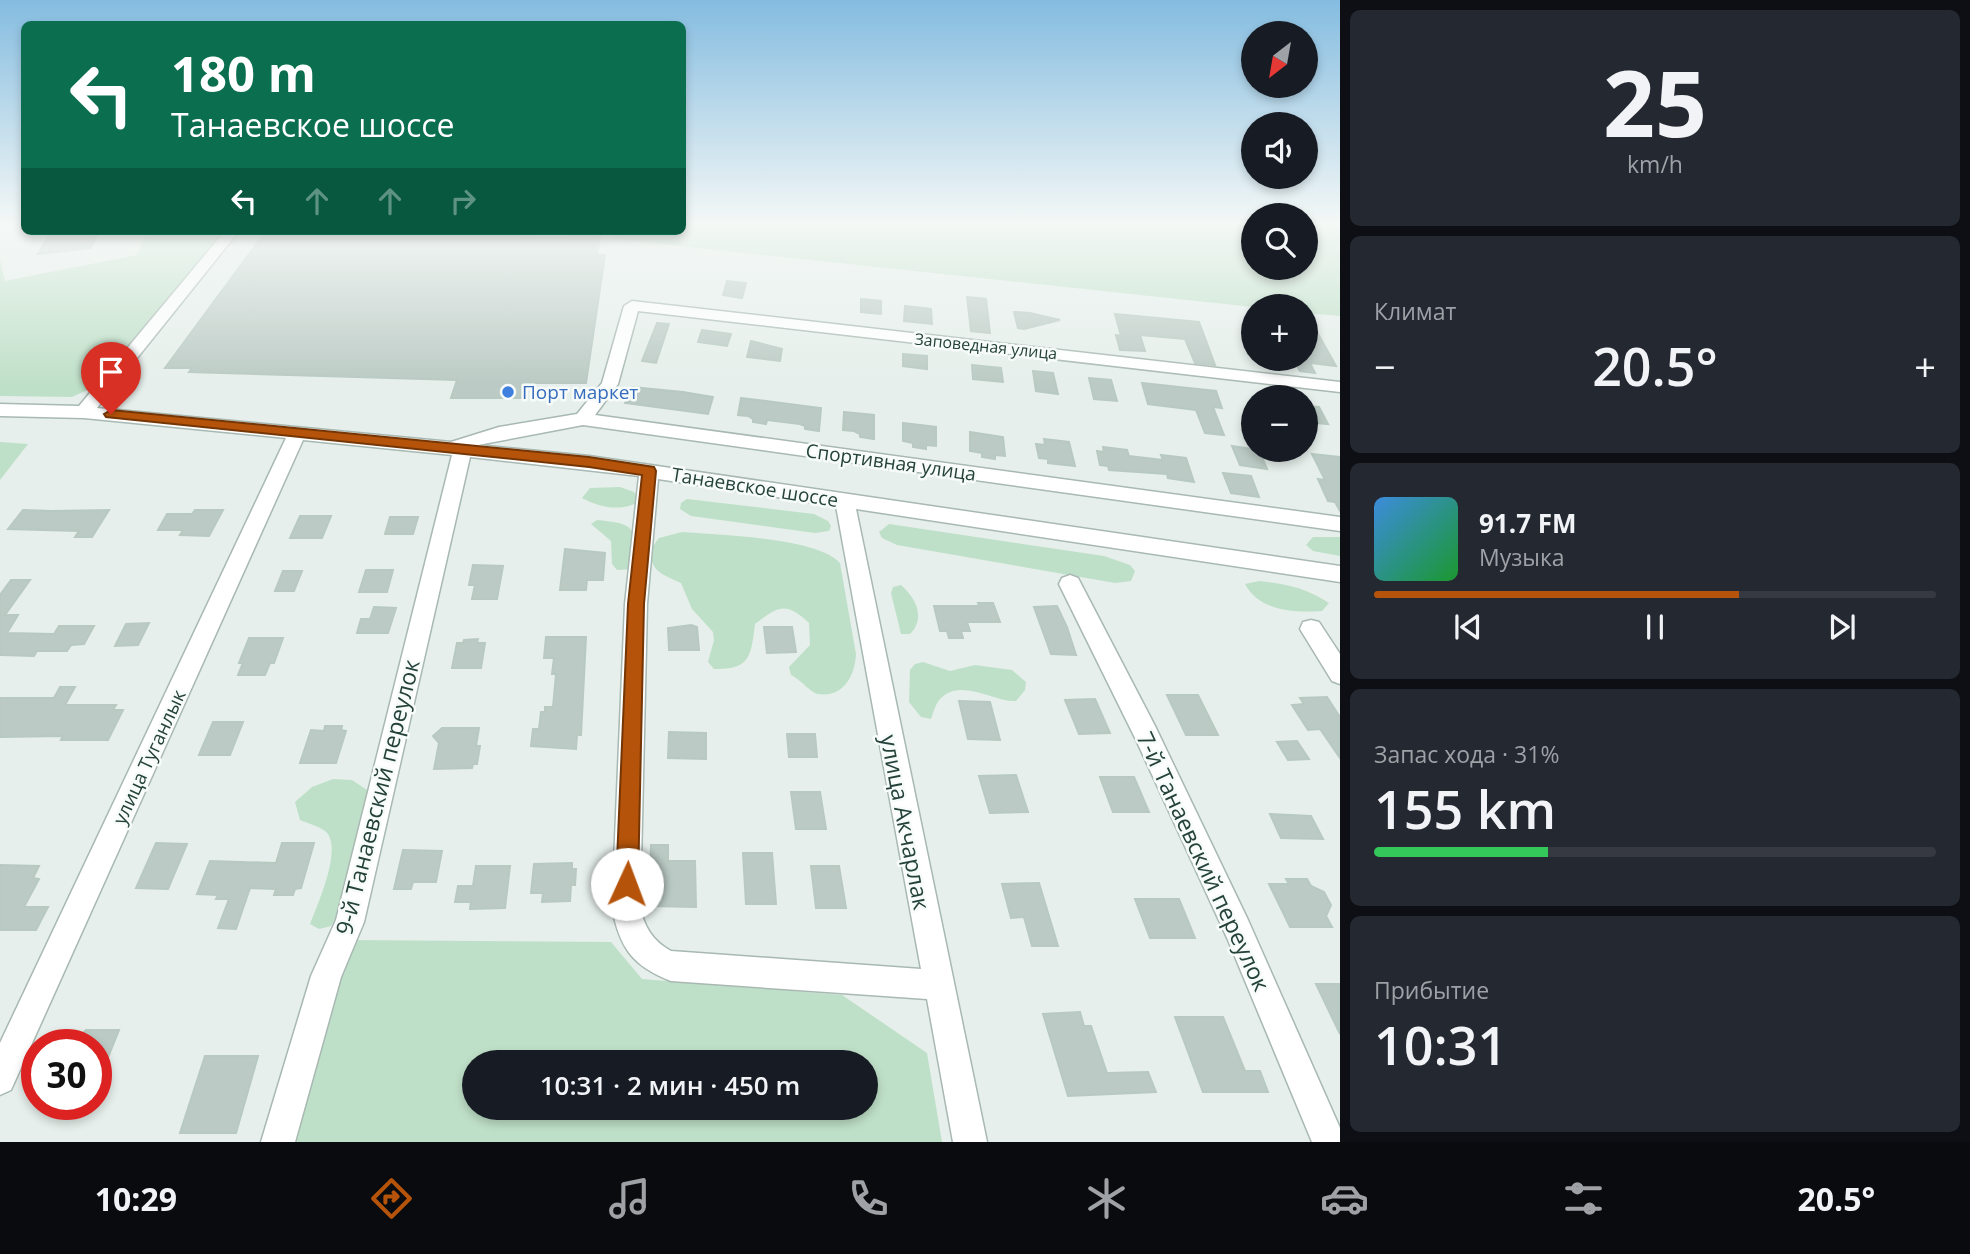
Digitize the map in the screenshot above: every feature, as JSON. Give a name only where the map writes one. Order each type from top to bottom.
[{"type":"street","points":[[84,412],[193,278]]},
{"type":"street","name":"Заповедная улица","points":[[583,419],[610,384],[632,306],[1340,387]]},
{"type":"street","name":"Танаевское шоссе","points":[[0,410],[84,412],[297,435],[454,448],[649,471],[1340,574]]},
{"type":"street","name":"Спортивная улица","points":[[454,448],[499,433],[583,419],[1340,524]]},
{"type":"street","name":"улица Туганлык","points":[[0,1079],[297,435]]},
{"type":"street","name":"9-й Танаевский переулок","points":[[278,1142],[326,976],[350,922],[454,448]]},
{"type":"street","points":[[649,471],[636,604],[627,895],[629,925],[636,941],[653,958],[671,966],[938,985]]},
{"type":"street","name":"улица Акчарлак","points":[[845,501],[971,1142]]},
{"type":"street","name":"7-й Танаевский переулок","points":[[1070,584],[1146,734],[1238,930],[1329,1142]]},
{"type":"street","points":[[1311,629],[1340,674]]},
{"type":"green space","points":[[0,278],[5,281],[19,278],[186,278],[96,386],[72,397],[0,396]]},
{"type":"green space","points":[[983,278],[1340,278],[1340,316],[1318,314],[1318,294],[1241,294],[1241,306]]},
{"type":"green space","points":[[0,442],[28,444],[0,480]]},
{"type":"green space","points":[[620,487],[634,492],[640,501],[619,508],[596,504],[582,498],[590,488]]},
{"type":"green space","points":[[687,499],[814,514],[828,521],[831,526],[829,531],[815,533],[691,516],[680,509],[681,503]]},
{"type":"green space","points":[[597,520],[621,524],[632,531],[633,569],[617,570],[612,564],[611,541],[591,524]]},
{"type":"green space","points":[[889,524],[1104,556],[1130,565],[1135,571],[1131,581],[1115,583],[897,545],[882,538],[879,532]]},
{"type":"green space","points":[[682,532],[789,543],[828,554],[840,563],[856,654],[850,677],[841,689],[818,694],[791,675],[789,667],[810,645],[809,623],[794,611],[782,608],[755,624],[750,652],[742,663],[726,669],[714,669],[708,662],[714,640],[713,632],[692,609],[681,583],[655,568],[651,557],[650,550],[659,538]]},
{"type":"green space","points":[[1313,537],[1340,537],[1340,556],[1313,551],[1306,545]]},
{"type":"green space","points":[[1259,581],[1296,587],[1329,603],[1322,611],[1289,610],[1268,605],[1251,593],[1245,584]]},
{"type":"green space","points":[[901,585],[917,608],[917,621],[910,634],[901,634],[891,593],[893,587]]},
{"type":"green space","points":[[923,662],[950,671],[975,665],[1012,670],[1026,682],[1025,690],[1016,701],[958,690],[940,699],[931,719],[921,717],[909,702],[910,670],[915,664]]},
{"type":"green space","points":[[333,779],[352,780],[367,790],[370,807],[345,905],[331,926],[319,929],[310,924],[323,891],[332,849],[325,831],[300,820],[295,802],[312,787]]},
{"type":"green space","points":[[350,940],[611,942],[642,979],[842,995],[927,1053],[942,1142],[296,1142]]},
{"type":"building","points":[[231,278],[602,278],[586,383],[526,383],[522,398],[451,398],[457,380],[189,372],[192,368],[165,368]]},
{"type":"building","points":[[727,281],[746,283],[742,298],[723,295]]},
{"type":"building","points":[[967,297],[986,299],[990,333],[971,331]]},
{"type":"building","points":[[861,299],[881,301],[881,314],[861,312]]},
{"type":"building","points":[[905,306],[931,309],[932,324],[904,321]]},
{"type":"building","points":[[1014,312],[1060,320],[1024,329],[1018,328]]},
{"type":"building","points":[[1115,314],[1199,322],[1215,365],[1195,363],[1185,339],[1140,335],[1145,351],[1120,350],[1116,335],[1121,336]]},
{"type":"building","points":[[657,323],[669,324],[656,363],[642,361]]},
{"type":"building","points":[[702,330],[731,334],[727,346],[698,342]]},
{"type":"building","points":[[1318,334],[1336,366],[1318,364]]},
{"type":"building","points":[[751,341],[782,349],[780,361],[747,357]]},
{"type":"building","points":[[903,354],[927,356],[927,369],[903,366]]},
{"type":"building","points":[[972,365],[1001,368],[1003,382],[973,379]]},
{"type":"building","points":[[1033,371],[1053,373],[1058,394],[1036,391]]},
{"type":"building","points":[[1089,378],[1111,380],[1117,401],[1094,399]]},
{"type":"building","points":[[1142,383],[1216,391],[1222,408],[1213,407],[1224,435],[1205,433],[1196,410],[1148,404]]},
{"type":"building","points":[[632,387],[713,397],[708,414],[625,403]]},
{"type":"building","points":[[741,398],[821,408],[819,431],[805,429],[805,426],[800,424],[767,420],[766,424],[753,422],[748,416],[738,415]]},
{"type":"building","points":[[1318,407],[1319,407],[1328,424],[1318,423]]},
{"type":"building","points":[[844,412],[874,415],[874,439],[860,437],[860,434],[854,431],[843,430]]},
{"type":"building","points":[[903,423],[936,427],[936,446],[926,445],[926,449],[913,447],[913,443],[903,441]]},
{"type":"building","points":[[970,432],[1003,437],[1005,456],[995,455],[995,459],[970,451]]},
{"type":"building","points":[[1044,439],[1069,442],[1075,466],[1048,463],[1048,459],[1039,458],[1036,444],[1045,445]]},
{"type":"building","points":[[1232,446],[1241,447],[1241,462],[1264,462],[1267,469],[1240,465]]},
{"type":"building","points":[[1103,447],[1127,450],[1129,456],[1163,460],[1161,455],[1186,458],[1194,482],[1168,478],[1167,474],[1109,470],[1108,466],[1100,465],[1097,451],[1104,452]]},
{"type":"building","points":[[1318,455],[1340,457],[1340,511],[1335,502],[1328,501],[1318,479],[1325,480],[1316,462]]},
{"type":"building","points":[[1223,473],[1251,476],[1259,497],[1231,493]]},
{"type":"building","points":[[23,510],[109,510],[92,537],[75,537],[79,531],[8,529]]},
{"type":"building","points":[[195,510],[223,510],[209,536],[180,535],[183,530],[158,530],[167,514],[192,514]]},
{"type":"building","points":[[300,516],[331,516],[322,538],[290,538]]},
{"type":"building","points":[[390,517],[418,517],[413,534],[385,534]]},
{"type":"building","points":[[565,549],[605,553],[603,580],[587,580],[586,590],[560,590]]},
{"type":"building","points":[[473,565],[503,566],[497,599],[472,599],[475,585],[469,585]]},
{"type":"building","points":[[366,570],[393,570],[387,592],[359,592]]},
{"type":"building","points":[[283,571],[302,571],[294,591],[275,591]]},
{"type":"building","points":[[11,580],[30,580],[5,615],[18,615],[7,633],[54,634],[59,626],[94,626],[84,644],[71,645],[67,651],[37,651],[34,656],[0,655],[0,595]]},
{"type":"building","points":[[978,603],[993,603],[1000,622],[967,622],[970,631],[961,631],[963,638],[949,638],[947,631],[940,631],[934,606],[979,606]]},
{"type":"building","points":[[1057,606],[1076,655],[1051,654],[1034,607]]},
{"type":"building","points":[[374,607],[396,608],[388,633],[357,633],[361,619],[370,619]]},
{"type":"building","points":[[149,623],[138,645],[115,646],[126,624]]},
{"type":"building","points":[[691,625],[697,627],[699,650],[669,650],[668,628]]},
{"type":"building","points":[[764,627],[792,627],[796,652],[767,653]]},
{"type":"building","points":[[546,637],[586,637],[581,735],[577,735],[576,749],[531,746],[533,729],[539,729],[541,712],[545,712],[545,707],[553,707],[556,674],[552,674],[554,658],[544,658]]},
{"type":"building","points":[[249,638],[283,638],[274,663],[270,663],[265,675],[238,675],[243,663],[239,663]]},
{"type":"building","points":[[478,639],[477,643],[485,643],[481,668],[452,668],[457,643]]},
{"type":"building","points":[[60,687],[75,687],[65,705],[116,705],[113,710],[123,710],[108,740],[61,740],[63,736],[0,737],[0,698],[54,698]]},
{"type":"building","points":[[1167,695],[1198,695],[1218,735],[1186,735]]},
{"type":"building","points":[[1327,697],[1340,717],[1340,758],[1320,729],[1308,730],[1292,705],[1304,704],[1300,698]]},
{"type":"building","points":[[1095,699],[1110,733],[1079,734],[1065,700]]},
{"type":"building","points":[[959,701],[990,702],[1000,740],[968,739]]},
{"type":"building","points":[[213,722],[243,722],[230,755],[199,755]]},
{"type":"building","points":[[325,726],[342,726],[341,730],[346,731],[336,763],[300,763],[311,730],[324,731]]},
{"type":"building","points":[[442,728],[479,728],[477,764],[473,764],[472,768],[434,769],[439,743],[433,736]]},
{"type":"building","points":[[669,732],[706,733],[706,759],[668,758]]},
{"type":"building","points":[[787,734],[815,734],[817,757],[789,757]]},
{"type":"building","points":[[1297,741],[1309,759],[1288,760],[1277,742]]},
{"type":"building","points":[[1016,775],[1028,812],[990,813],[979,776]]},
{"type":"building","points":[[1100,777],[1134,777],[1149,812],[1113,812]]},
{"type":"building","points":[[791,792],[820,792],[826,829],[796,829]]},
{"type":"building","points":[[1270,814],[1311,816],[1323,839],[1281,838]]},
{"type":"building","points":[[156,843],[187,844],[168,889],[136,888]]},
{"type":"building","points":[[282,843],[314,843],[301,888],[295,889],[293,895],[274,895],[276,889],[250,888],[236,929],[218,928],[229,899],[216,899],[218,895],[197,894],[210,861],[276,863]]},
{"type":"building","points":[[651,845],[668,845],[668,861],[695,861],[696,907],[649,906]]},
{"type":"building","points":[[403,850],[442,851],[436,882],[413,882],[411,889],[394,889]]},
{"type":"building","points":[[743,853],[772,853],[776,904],[746,904]]},
{"type":"building","points":[[572,863],[572,869],[576,869],[570,901],[542,902],[543,893],[531,893],[534,864]]},
{"type":"building","points":[[0,865],[39,866],[33,878],[39,879],[24,907],[48,907],[36,930],[0,930]]},
{"type":"building","points":[[476,866],[510,866],[505,908],[470,909],[471,902],[455,902],[458,886],[473,886]]},
{"type":"building","points":[[811,866],[839,866],[846,908],[816,908]]},
{"type":"building","points":[[1286,879],[1307,879],[1311,886],[1324,892],[1331,905],[1326,916],[1332,927],[1290,927],[1269,884],[1289,884]]},
{"type":"building","points":[[1039,883],[1058,946],[1032,946],[1024,917],[1011,918],[1002,884]]},
{"type":"building","points":[[1135,899],[1179,899],[1195,938],[1150,938]]},
{"type":"building","points":[[1316,984],[1340,984],[1340,1034]]},
{"type":"building","points":[[1080,1012],[1084,1026],[1091,1026],[1107,1073],[1148,1072],[1156,1092],[1068,1096],[1043,1014]]},
{"type":"building","points":[[1175,1017],[1223,1017],[1245,1071],[1260,1071],[1268,1092],[1203,1092]]},
{"type":"building","points":[[112,1030],[119,1030],[112,1048]]},
{"type":"building","points":[[205,1056],[258,1056],[236,1133],[180,1133]]},
{"type":"place","name":"Порт маркет","points":[[508,392]]},
{"type":"route","points":[[111,414],[297,435],[589,462],[649,471],[636,604],[627,884]]}]
